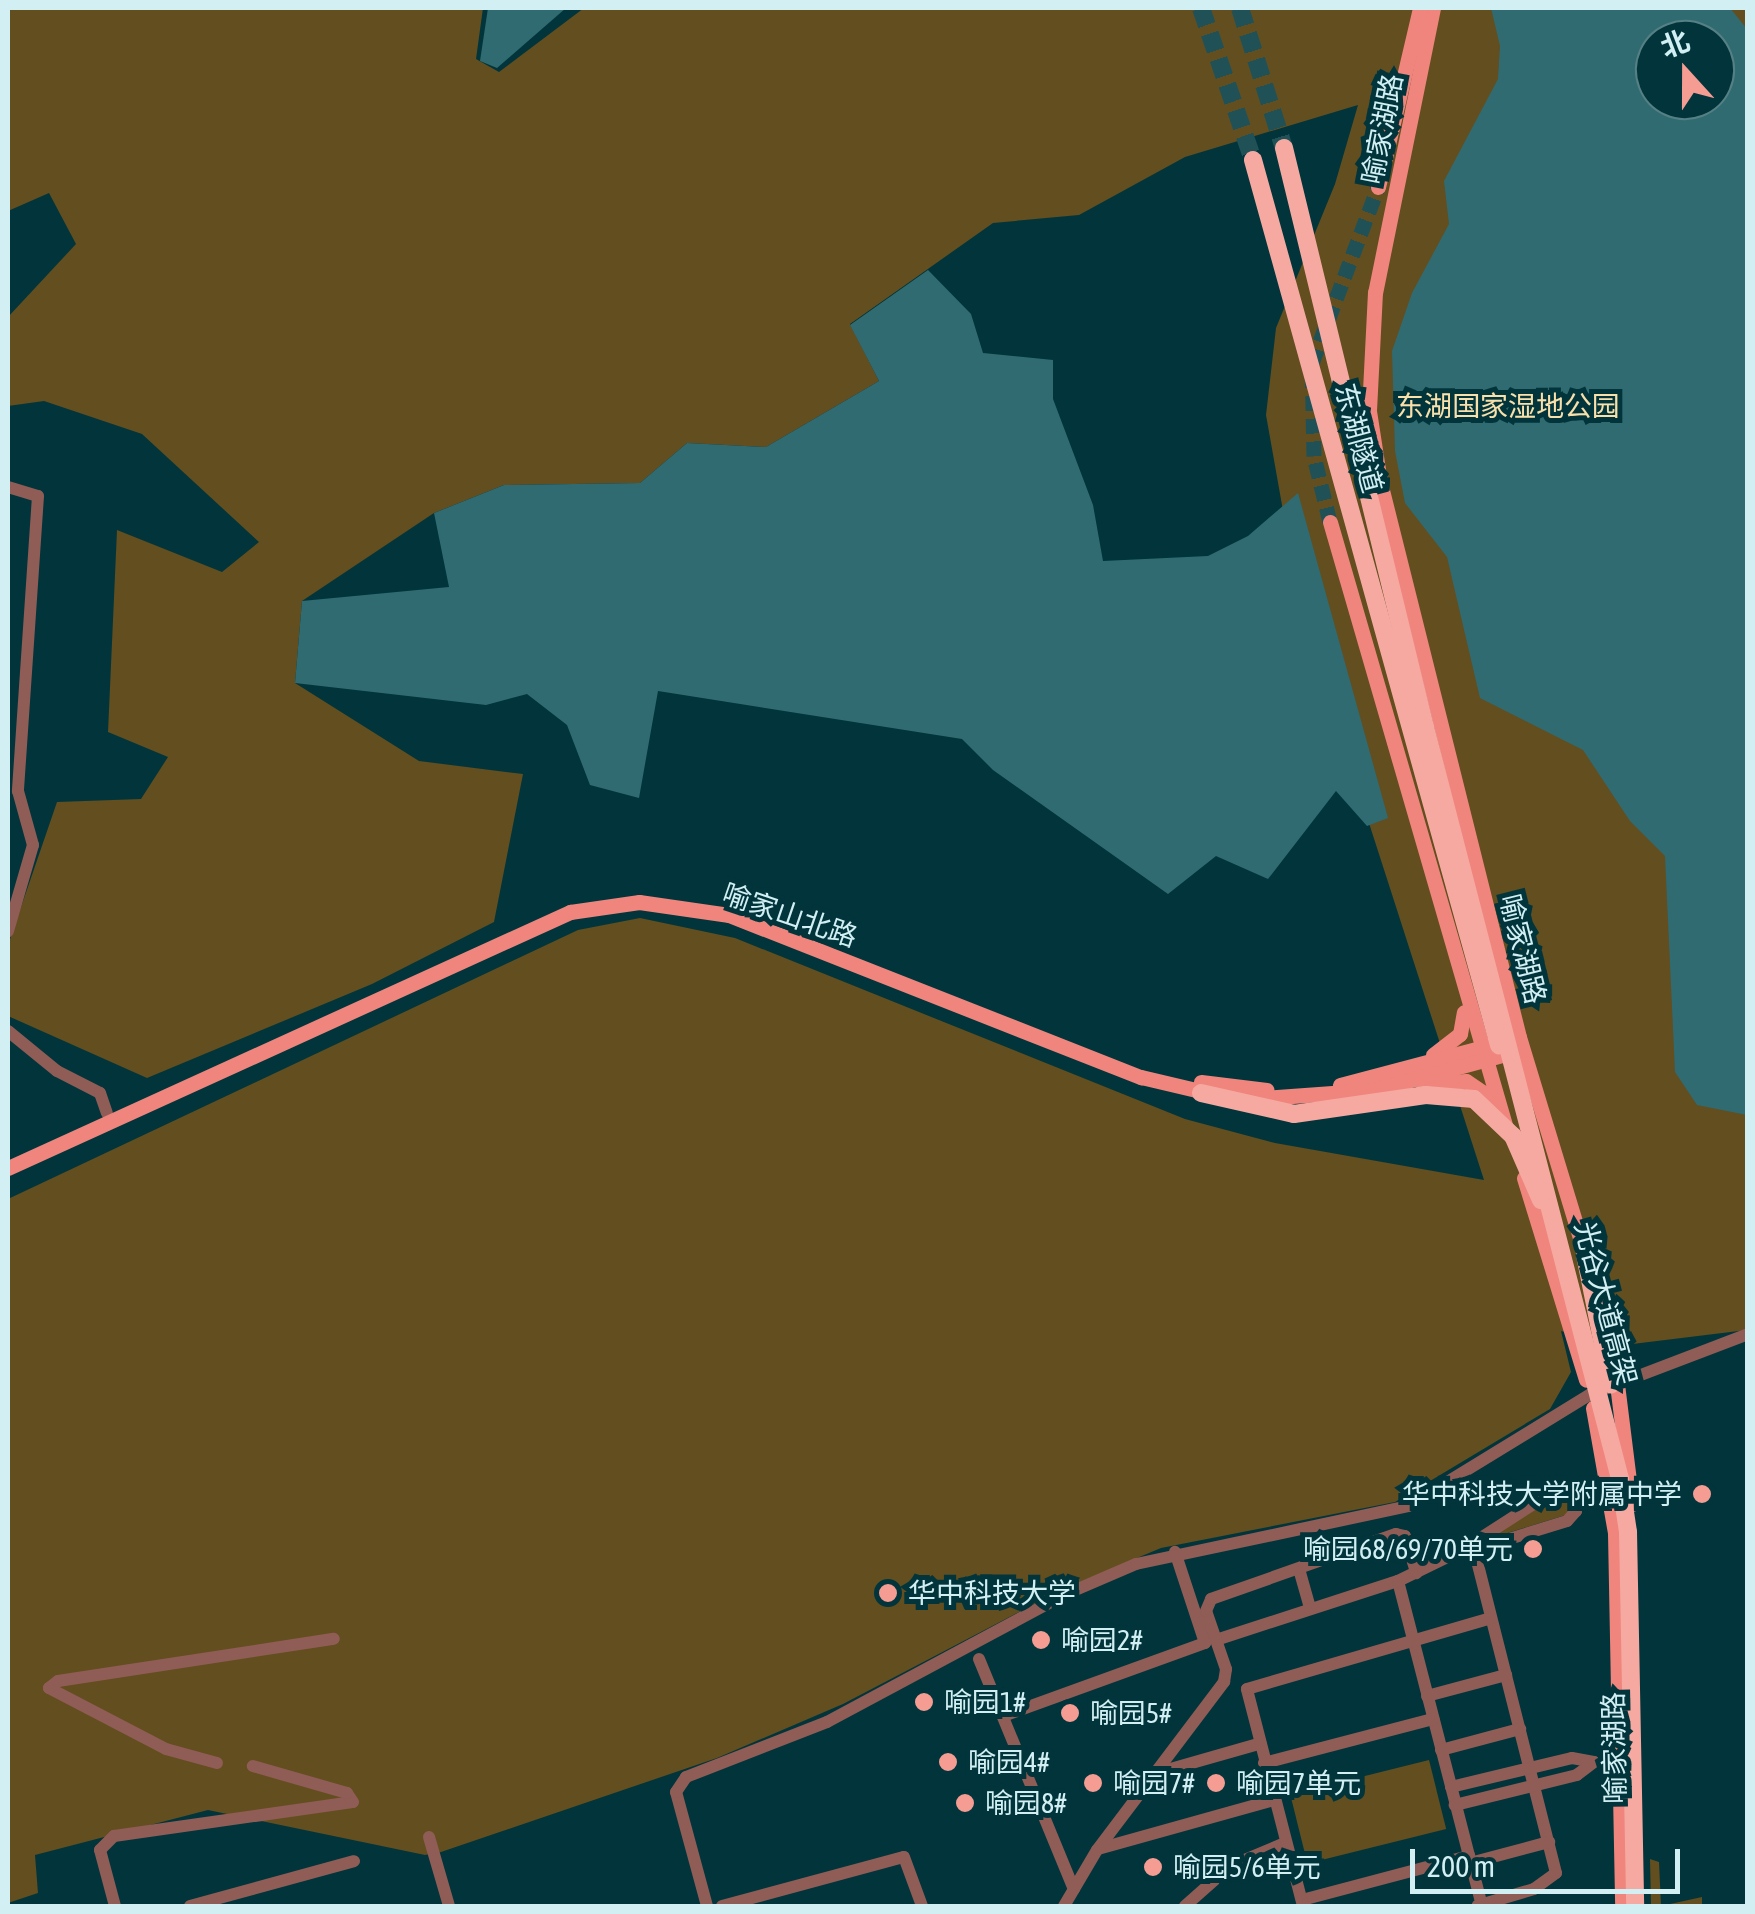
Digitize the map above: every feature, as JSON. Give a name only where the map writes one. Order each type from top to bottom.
[{"type":"highway","name":"东湖隧道","points":[[1284,148],[1426,728]]},
{"type":"highway","name":"东湖隧道","points":[[1253,160],[1398,688],[1426,728]]},
{"type":"highway","name":"光谷大道高架","points":[[1426,728],[1543,1205],[1593,1374],[1622,1532],[1629,1906]]},
{"type":"highway","name":"光谷大道高架","points":[[1426,728],[1620,1478],[1628,1532],[1629,1906]]},
{"type":"highway","points":[[1201,1093],[1267,1112],[1346,1111],[1426,1095],[1474,1098],[1513,1136],[1543,1205]]},
{"type":"highway","points":[[1585,1256],[1623,1439],[1620,1478]]},
{"type":"main road","name":"喻家湖路","points":[[1378,187],[1420,8]]},
{"type":"main road","name":"喻家湖路","points":[[1433,8],[1368,344],[1369,411],[1426,728],[1585,1256],[1618,1384],[1636,1528],[1644,1906]]},
{"type":"main road","name":"喻家湖路","points":[[1330,522],[1463,998],[1591,1394],[1615,1533],[1618,1761],[1629,1906]]},
{"type":"main road","points":[[1394,752],[1398,688]]},
{"type":"main road","name":"喻家山北路","points":[[8,1159],[568,904],[640,893],[732,906],[1152,1071],[1258,1090],[1372,1084]]},
{"type":"main road","name":"喻家山北路","points":[[8,1168],[570,912],[640,902],[729,914],[1141,1077],[1201,1093],[1282,1100],[1372,1084],[1521,1043]]},
{"type":"main road","points":[[1372,1084],[1451,1044],[1464,1026],[1463,998]]},
{"type":"main road","points":[[1372,1084],[1466,1081],[1491,1095],[1500,1111]]},
{"type":"street","points":[[8,488],[38,496],[18,791],[33,845],[8,931]]},
{"type":"street","points":[[8,1031],[100,1093],[107,1114]]},
{"type":"street","points":[[707,1906],[676,1792],[686,1778],[827,1722],[1066,1594],[1175,1552],[1370,1519],[1408,1506],[1591,1394],[1748,1334]]},
{"type":"street","points":[[1216,1640],[1398,1581],[1460,1552],[1566,1484],[1575,1494],[1576,1511],[1567,1521],[1483,1546],[1476,1558],[1556,1873],[1550,1882],[1479,1904],[1398,1581]]},
{"type":"street","points":[[1310,1608],[1299,1569],[1302,1562],[1396,1534],[1405,1536],[1416,1572]]},
{"type":"street","points":[[1003,1716],[1205,1643],[1175,1552]]},
{"type":"street","points":[[1460,1552],[1476,1558]]},
{"type":"street","points":[[1064,1906],[1097,1850],[1224,1682],[1206,1611],[1211,1599],[1299,1569]]},
{"type":"street","points":[[1224,1682],[1247,1689],[1491,1618]]},
{"type":"street","points":[[217,1762],[166,1749],[50,1688],[58,1681],[334,1639]]},
{"type":"street","points":[[979,1659],[1074,1889]]},
{"type":"street","points":[[1426,1696],[1506,1675]]},
{"type":"street","points":[[1247,1689],[1258,1744],[1303,1903],[1548,1842]]},
{"type":"street","points":[[1264,1764],[1433,1719]]},
{"type":"street","points":[[1441,1750],[1520,1730]]},
{"type":"street","points":[[1152,1774],[1258,1744]]},
{"type":"street","points":[[1451,1787],[1572,1758],[1618,1761]]},
{"type":"street","points":[[1455,1805],[1535,1786],[1594,1762]]},
{"type":"street","points":[[115,1906],[100,1850],[114,1836],[353,1802],[347,1793],[253,1766]]},
{"type":"street","points":[[1097,1850],[1274,1800]]},
{"type":"street","points":[[429,1836],[448,1906]]},
{"type":"street","points":[[1185,1906],[1230,1866],[1285,1844]]},
{"type":"street","points":[[722,1906],[904,1857],[922,1906]]},
{"type":"street","points":[[190,1906],[354,1861]]},
{"type":"green space","name":"东湖国家湿地公园","points":[[8,8],[483,8],[476,59],[499,72],[584,8],[1747,8],[1747,1330],[1616,1346],[1561,1331],[1571,1372],[1550,1409],[1395,1502],[1161,1548],[1065,1588],[843,1704],[717,1758],[441,1852],[425,1855],[208,1810],[35,1855],[38,1893],[8,1903],[8,1199],[578,930],[640,918],[735,938],[1185,1119],[1275,1143],[1484,1180],[1301,612],[1266,415],[1276,328],[1335,184],[1358,105],[1185,157],[1079,215],[993,223],[850,324],[879,381],[766,447],[687,443],[640,483],[504,485],[434,513],[302,601],[295,683],[419,761],[523,774],[494,922],[372,984],[147,1078],[8,1016],[8,945],[57,802],[141,799],[168,757],[108,732],[117,530],[222,572],[259,542],[142,434],[44,401],[8,406],[8,317],[76,244],[49,193],[8,211]]},
{"type":"green space","points":[[1564,1490],[1571,1498],[1569,1514],[1488,1539]]},
{"type":"green space","points":[[1429,1760],[1446,1829],[1307,1863],[1290,1795]]},
{"type":"green space","points":[[1650,1859],[1659,1862],[1661,1906],[1651,1906]]},
{"type":"green space","points":[[1702,1897],[1702,1906],[1661,1906]]},
{"type":"water","points":[[488,8],[566,8],[497,68],[480,61]]},
{"type":"water","points":[[1491,8],[1730,8],[1747,29],[1747,1115],[1697,1105],[1675,1072],[1665,856],[1630,821],[1583,750],[1480,698],[1447,557],[1405,503],[1395,451],[1392,351],[1412,293],[1449,224],[1444,181],[1498,79],[1500,46]]},
{"type":"water","points":[[928,270],[971,314],[983,353],[1053,360],[1053,399],[1093,505],[1103,561],[1208,556],[1248,536],[1298,493],[1388,818],[1367,826],[1336,791],[1268,879],[1216,856],[1168,894],[993,770],[962,739],[658,691],[639,798],[590,785],[567,725],[527,694],[486,705],[295,683],[302,601],[449,587],[434,513],[504,485],[640,483],[687,443],[766,447],[879,381],[850,325]]},
{"type":"tunnel","points":[[1201,8],[1253,160]]},
{"type":"tunnel","points":[[1240,8],[1284,148]]},
{"type":"tunnel","points":[[1330,522],[1314,456],[1312,363],[1378,187]]},
{"type":"place","name":"华中科技大学附属中学","points":[[1702,1494]]},
{"type":"place","name":"喻园68/69/70单元","points":[[1533,1549]]},
{"type":"place","name":"华中科技大学","points":[[888,1593]]},
{"type":"place","name":"喻园2#","points":[[1041,1640]]},
{"type":"place","name":"喻园1#","points":[[924,1702]]},
{"type":"place","name":"喻园5#","points":[[1070,1713]]},
{"type":"place","name":"喻园4#","points":[[948,1762]]},
{"type":"place","name":"喻园7#","points":[[1093,1783]]},
{"type":"place","name":"喻园7单元","points":[[1216,1783]]},
{"type":"place","name":"喻园8#","points":[[965,1803]]},
{"type":"place","name":"喻园5/6单元","points":[[1153,1867]]}]
